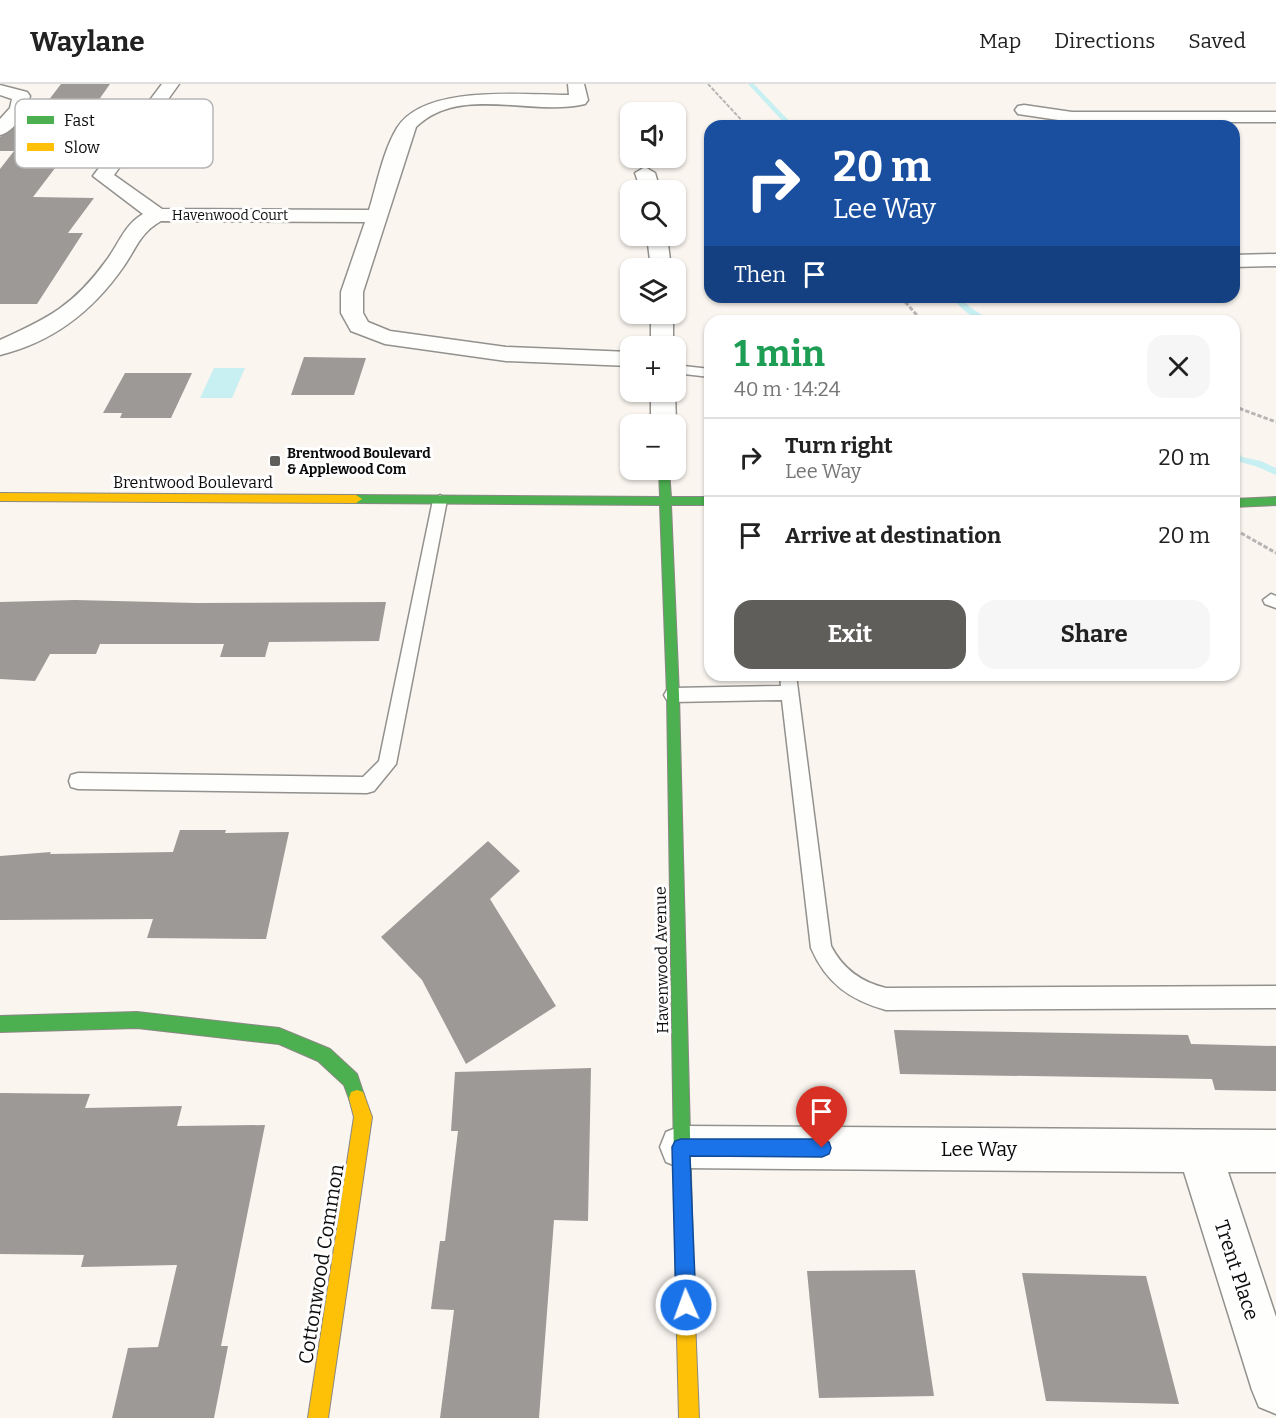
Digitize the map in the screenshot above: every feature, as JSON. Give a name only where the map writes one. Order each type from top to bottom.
[{"type":"street","name":"Havenwood Court","points":[[160,99],[171,84]]},
{"type":"street","points":[[576,84],[579,100],[457,100],[443,103],[413,117],[405,129],[352,292],[352,313],[359,326],[385,337],[506,354],[620,359]]},
{"type":"street","points":[[0,90],[21,96],[20,99]]},
{"type":"street","points":[[1022,110],[1072,117],[1276,117]]},
{"type":"street","points":[[0,130],[15,112]]},
{"type":"street","name":"Havenwood Court","points":[[108,168],[102,176],[157,215],[377,216]]},
{"type":"street","points":[[0,348],[55,324],[77,309],[115,264],[138,226],[157,215]]},
{"type":"street","points":[[1240,261],[1276,260]]},
{"type":"street","points":[[665,480],[666,501]]},
{"type":"street","name":"Brentwood Boulevard","points":[[0,497],[704,501]]},
{"type":"street","name":"Havenwood Avenue","points":[[666,501],[673,695],[681,1147],[689,1418]]},
{"type":"street","points":[[1240,502],[1270,501]]},
{"type":"street","name":"Cottonwood Common","points":[[0,1024],[137,1020],[279,1036],[324,1055],[351,1080],[363,1117],[318,1418]]},
{"type":"street","name":"Lee Way","points":[[681,1147],[1276,1151]]},
{"type":"street","name":"Trent Place","points":[[1199,1150],[1276,1390]]},
{"type":"lane","points":[[686,370],[704,372]]},
{"type":"lane","points":[[78,781],[367,785],[387,764],[440,500]]},
{"type":"lane","points":[[673,695],[789,684],[821,948],[830,967],[845,982],[864,994],[886,999],[1276,997]]},
{"type":"path","points":[[708,84],[741,120]]},
{"type":"path","points":[[906,303],[917,315]]},
{"type":"path","points":[[1240,409],[1276,422]]},
{"type":"path","points":[[1240,532],[1276,553]]},
{"type":"water","points":[[214,368],[245,368],[232,398],[200,398]]},
{"type":"building","points":[[61,84],[110,84],[99,99],[50,99]]},
{"type":"building","points":[[15,127],[15,168],[55,168],[33,197],[94,198],[68,233],[83,233],[37,304],[0,304],[0,169],[14,151],[0,151],[0,137]]},
{"type":"building","points":[[304,357],[366,358],[354,395],[291,395]]},
{"type":"building","points":[[125,373],[192,373],[171,418],[120,418],[122,413],[103,413]]},
{"type":"building","points":[[75,600],[196,603],[386,602],[379,641],[269,642],[265,657],[220,657],[224,644],[100,644],[96,654],[50,654],[35,681],[0,679],[0,602]]},
{"type":"building","points":[[180,830],[226,830],[225,833],[289,832],[266,939],[147,938],[153,919],[0,920],[0,856],[51,852],[50,854],[173,852]]},
{"type":"building","points":[[488,841],[520,871],[490,899],[556,1006],[466,1064],[422,980],[381,937]]},
{"type":"building","points":[[894,1030],[1188,1035],[1191,1044],[1276,1046],[1276,1091],[1215,1090],[1212,1079],[900,1074]]},
{"type":"building","points":[[591,1068],[588,1221],[554,1220],[539,1418],[440,1418],[454,1310],[431,1309],[440,1241],[445,1241],[458,1131],[451,1131],[455,1072]]},
{"type":"building","points":[[0,1093],[90,1094],[85,1108],[182,1106],[177,1126],[265,1125],[221,1346],[228,1346],[214,1418],[112,1418],[128,1348],[158,1347],[177,1265],[81,1267],[84,1255],[0,1254]]},
{"type":"building","points":[[915,1270],[934,1396],[819,1398],[807,1271]]},
{"type":"building","points":[[1022,1273],[1146,1276],[1179,1404],[1046,1401]]},
{"type":"waterway","points":[[751,84],[785,120]]},
{"type":"waterway","points":[[962,303],[977,315]]},
{"type":"waterway","points":[[1240,459],[1258,463],[1276,472]]},
{"type":"traffic: fast","points":[[664,480],[673,695],[685,1295]]},
{"type":"traffic: fast","points":[[356,499],[704,501]]},
{"type":"traffic: fast","points":[[1240,503],[1276,501]]},
{"type":"traffic: fast","points":[[0,1024],[137,1020],[279,1036],[324,1055],[351,1080],[357,1098]]},
{"type":"traffic: slow","points":[[0,497],[356,499]]},
{"type":"traffic: slow","points":[[318,1418],[363,1117],[357,1098]]},
{"type":"traffic: slow","points":[[685,1295],[689,1418]]},
{"type":"place","name":"Brentwood Boulevard & Applewood Com","points":[[275,461]]},
{"type":"route","points":[[686,1305],[681,1147],[822,1148]]}]
